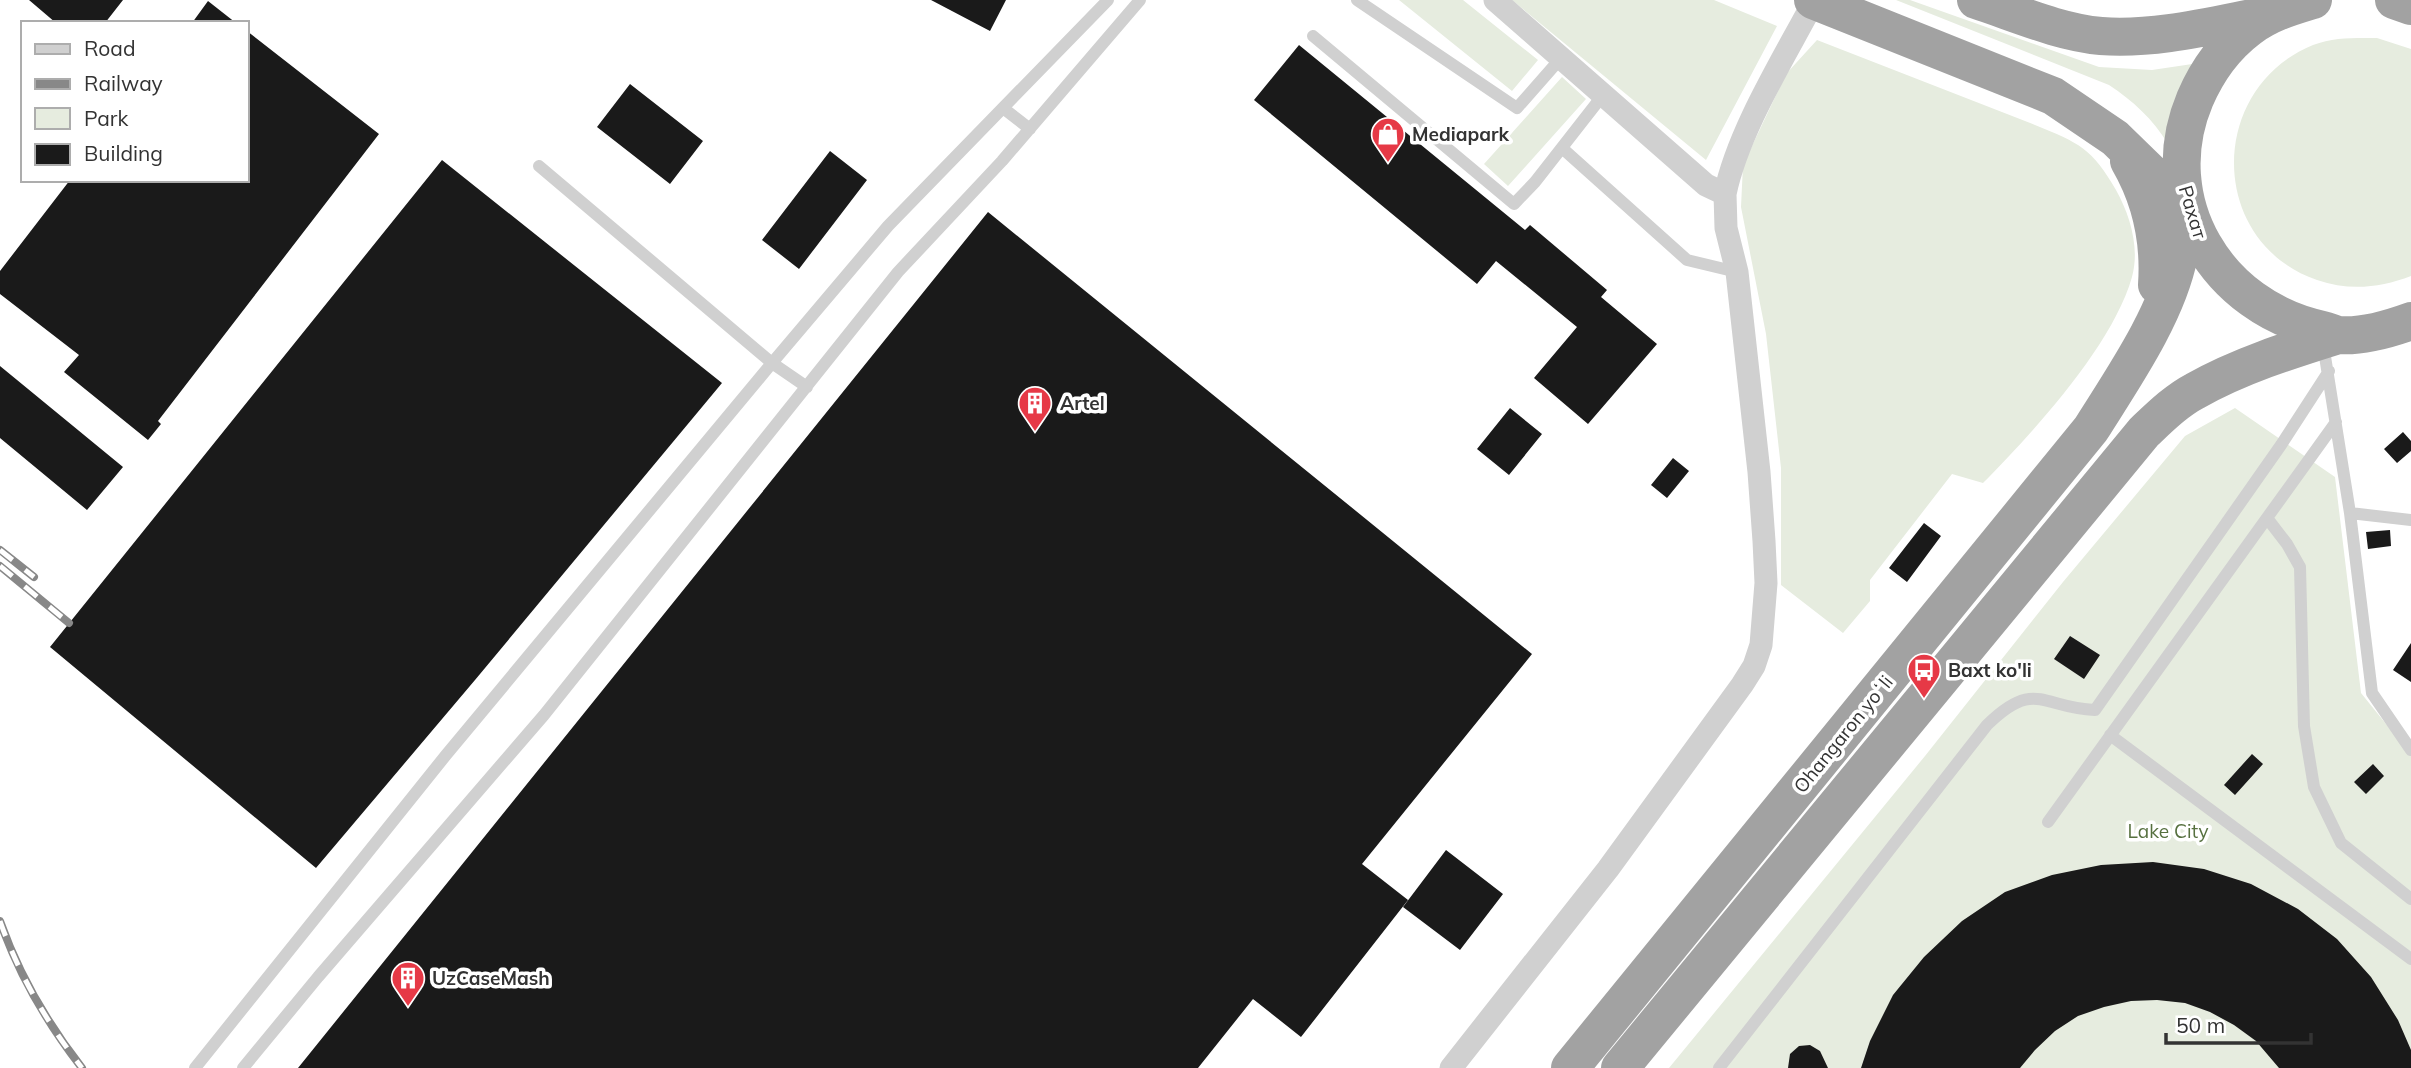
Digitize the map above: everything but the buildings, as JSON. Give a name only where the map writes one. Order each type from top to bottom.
[{"type":"highway","points":[[1814,0],[2053,96],[2115,138],[2185,198]]},
{"type":"highway","points":[[1976,0],[2072,31],[2101,36],[2185,30],[2271,14]]},
{"type":"highway","name":"Рахат","points":[[2313,0],[2271,14],[2249,28],[2230,44],[2201,86],[2185,133],[2182,159],[2185,198],[2195,228],[2215,265],[2244,295],[2328,344],[2411,321]]},
{"type":"highway","points":[[2394,0],[2411,6]]},
{"type":"highway","points":[[2115,138],[2143,188],[2156,239],[2156,293],[2147,335]]},
{"type":"highway","name":"Ohangaron yoʻli","points":[[1570,1068],[2091,429],[2147,335],[2167,292],[2179,256],[2185,198]]},
{"type":"highway","name":"Ohangaron yoʻli","points":[[1620,1068],[2144,432],[2193,391],[2240,370],[2328,344]]},
{"type":"street","points":[[1495,0],[1706,185],[1724,194]]},
{"type":"street","points":[[1451,1068],[1608,869],[1716,723],[1754,666],[1763,625],[1765,541],[1737,272],[1726,228],[1724,194],[1730,169],[1772,79],[1814,0]]},
{"type":"lane","points":[[195,1068],[472,724],[888,226],[1108,0]]},
{"type":"lane","points":[[243,1068],[318,976],[544,715],[898,272],[1030,129],[1140,0]]},
{"type":"lane","points":[[1357,0],[1517,108],[1561,58]]},
{"type":"lane","points":[[1313,36],[1514,204],[1535,182],[1603,95]]},
{"type":"lane","points":[[1003,108],[1030,129]]},
{"type":"lane","points":[[1562,148],[1687,260],[1737,272]]},
{"type":"lane","points":[[539,166],[772,363],[807,387]]},
{"type":"lane","points":[[2328,344],[2372,693],[2411,751]]},
{"type":"lane","points":[[1719,1068],[1987,724],[2006,706],[2028,698],[2039,697],[2074,709],[2095,710],[2281,445],[2328,344]]},
{"type":"lane","points":[[2048,822],[2336,422]]},
{"type":"lane","points":[[2350,513],[2411,520]]},
{"type":"lane","points":[[2267,518],[2287,544],[2300,568],[2304,726],[2314,786],[2341,843],[2411,898]]},
{"type":"lane","points":[[2110,735],[2411,959]]},
{"type":"green space","points":[[1399,0],[1463,0],[1538,60],[1512,91]]},
{"type":"green space","points":[[1512,0],[1714,0],[1777,26],[1706,160]]},
{"type":"green space","points":[[1896,0],[1910,0],[2099,67],[2152,70],[2199,63],[2168,144],[2142,111],[2109,85]]},
{"type":"green space","points":[[2345,38],[2377,38],[2411,49],[2411,276],[2364,287],[2341,286],[2317,280],[2281,261],[2255,233],[2239,200],[2234,164],[2239,128],[2253,95],[2278,66],[2321,42]]},
{"type":"green space","points":[[1817,40],[2035,125],[2083,148],[2099,165],[2121,200],[2132,232],[2135,255],[2132,277],[2122,304],[2107,332],[2069,387],[1983,483],[1952,474],[1870,580],[1870,601],[1843,633],[1781,585],[1781,468],[1766,334],[1741,207],[1743,165],[1786,74]]},
{"type":"green space","points":[[1562,77],[1586,99],[1508,186],[1484,164]]},
{"type":"green space","name":"Lake City","points":[[2235,408],[2335,477],[2361,693],[2411,755],[2411,1068],[1669,1068],[1925,756],[2063,582],[2185,436]]},
{"type":"railway","points":[[0,550],[34,577]]},
{"type":"railway","points":[[0,566],[69,623]]},
{"type":"railway","points":[[0,921],[35,998],[82,1068]]},
{"type":"place","name":"Mediapark","points":[[1388,164]]},
{"type":"place","name":"Artel","points":[[1035,433]]},
{"type":"place","name":"Baxt ko'li","points":[[1924,700]]},
{"type":"place","name":"UzCaseMash","points":[[408,1008]]}]
